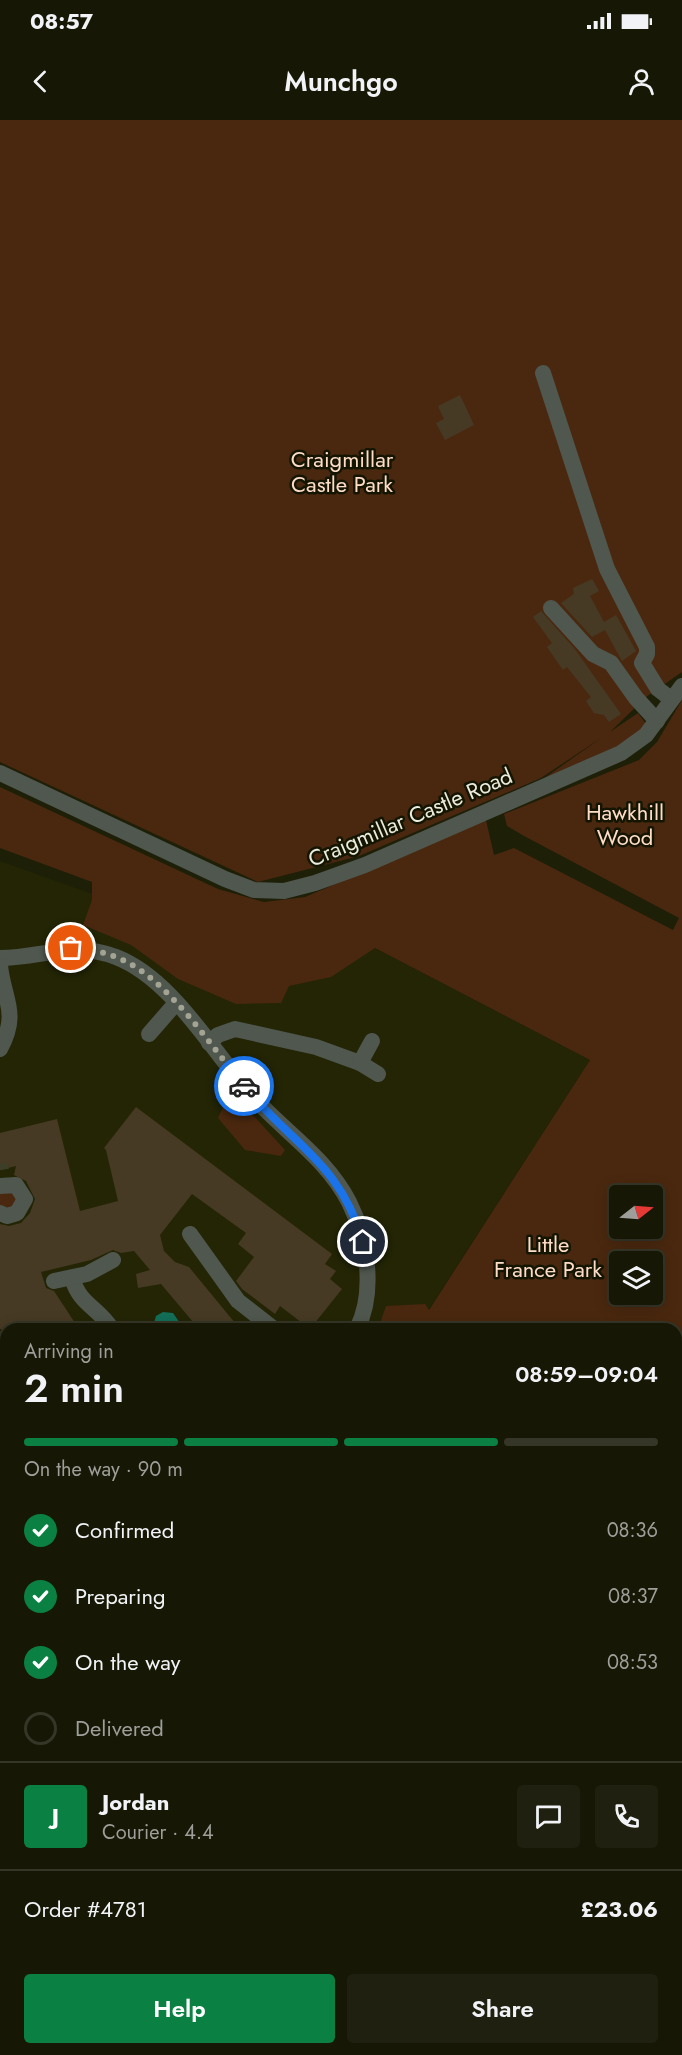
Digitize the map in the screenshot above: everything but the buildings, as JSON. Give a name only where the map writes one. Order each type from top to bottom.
[{"type":"street","points":[[543,373],[607,569],[647,647],[647,654],[642,663],[658,689],[671,699]]},
{"type":"street","points":[[551,608],[593,654],[611,663],[636,698],[657,721]]},
{"type":"street","name":"Craigmillar Castle Road","points":[[0,773],[225,879],[254,890],[284,891],[365,865],[621,753],[646,735],[682,686]]},
{"type":"street","points":[[0,958],[20,958],[71,948],[96,950],[118,957],[146,975],[176,1003],[272,1117],[327,1169],[349,1203],[357,1222],[366,1260],[365,1302],[359,1323]]},
{"type":"street","points":[[0,965],[10,1008],[9,1023],[0,1049]]},
{"type":"street","points":[[149,1034],[176,1003]]},
{"type":"street","points":[[209,1043],[218,1035],[235,1029],[316,1047],[360,1063],[378,1074]]},
{"type":"street","points":[[360,1063],[372,1041]]},
{"type":"street","points":[[0,1213],[12,1215],[24,1204],[20,1188],[2,1180]]},
{"type":"street","points":[[190,1234],[238,1301],[266,1323]]},
{"type":"street","points":[[54,1281],[87,1274],[113,1260]]},
{"type":"street","points":[[72,1278],[77,1295],[103,1316],[108,1323]]},
{"type":"shaded area","points":[[0,861],[207,935],[340,930],[590,1060],[420,1323],[0,1323]]},
{"type":"green space","name":"Craigmillar Castle Park","points":[[0,120],[682,120],[682,672],[646,697],[610,732],[638,713],[646,724],[623,747],[543,779],[604,736],[541,778],[359,856],[258,882],[0,762]]},
{"type":"green space","points":[[682,700],[682,1323],[380,1323],[386,1306],[425,1304],[429,1310],[590,1060],[375,948],[331,977],[289,986],[281,1003],[236,1004],[178,979],[131,945],[83,925],[92,900],[92,882],[0,848],[0,787],[218,889],[264,902],[305,897],[486,820],[494,855],[514,848],[673,930],[679,918],[507,826],[504,814],[639,760],[657,742]]},
{"type":"green space","points":[[239,1100],[285,1150],[281,1156],[245,1150],[218,1118],[225,1103]]},
{"type":"green space","points":[[5,1190],[18,1196],[12,1209],[0,1205],[0,1194]]},
{"type":"water","points":[[163,1312],[173,1313],[180,1323],[154,1323],[156,1316]]},
{"type":"tunnel","points":[[0,1164],[1,1170]]},
{"type":"way so far","points":[[71,948],[96,950],[118,957],[146,975],[176,1003],[244,1086]]},
{"type":"route","points":[[244,1086],[278,1125],[327,1169],[349,1203],[363,1242]]},
{"type":"park label","name":"Hawkhill Wood","points":[[625,824]]},
{"type":"park label","name":"Little France Park","points":[[548,1256]]}]
